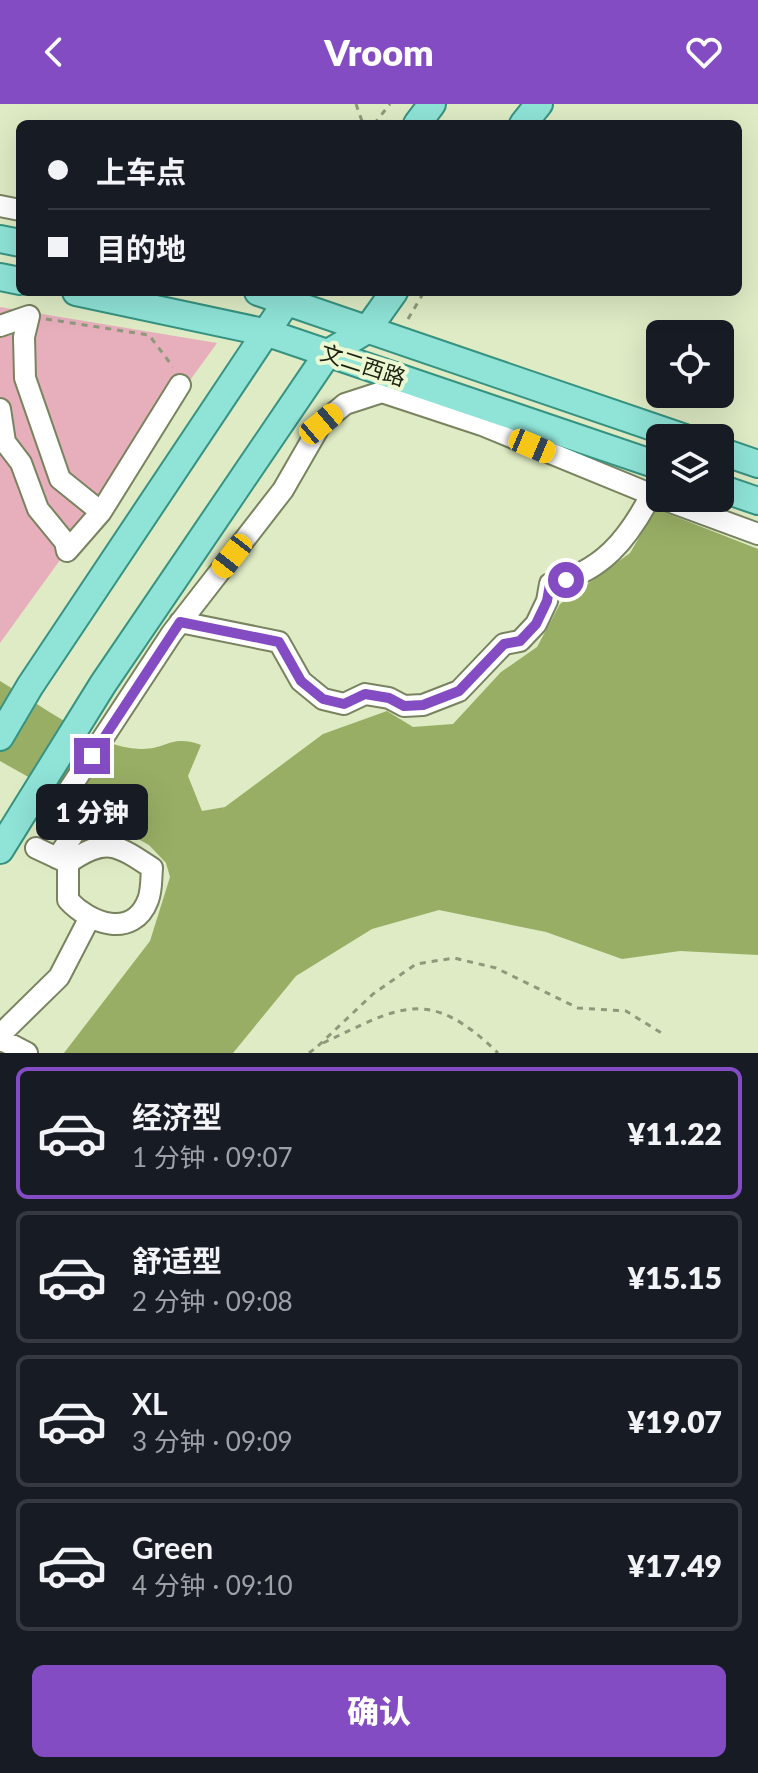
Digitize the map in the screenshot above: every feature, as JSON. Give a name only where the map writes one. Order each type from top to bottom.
[{"type":"main road","points":[[526,120],[539,104]]},
{"type":"main road","name":"文二西路","points":[[95,296],[268,333],[646,461]]},
{"type":"main road","points":[[0,737],[30,686],[268,333],[286,296]]},
{"type":"main road","name":"文二西路","points":[[288,296],[367,330],[646,424]]},
{"type":"main road","points":[[0,850],[51,802],[83,716],[328,353],[367,330],[391,296]]},
{"type":"main road","points":[[734,456],[758,464]]},
{"type":"main road","points":[[734,493],[758,501]]},
{"type":"lane","points":[[0,326],[29,316]]},
{"type":"lane","points":[[29,316],[24,337],[25,378],[60,479],[101,512]]},
{"type":"lane","points":[[36,407],[0,414],[5,442],[21,463],[38,509],[65,542],[67,551],[101,512],[180,385]]},
{"type":"lane","points":[[36,848],[63,860],[91,847],[107,844],[152,868],[148,901],[132,920],[109,924],[89,919],[68,900],[63,860],[83,820],[51,802],[108,732],[180,622],[283,490],[321,424],[345,404],[382,392],[482,425],[646,492]]},
{"type":"lane","points":[[180,622],[279,642],[301,681],[323,699],[344,704],[365,694],[389,698],[404,706],[423,705],[459,691],[504,644],[520,641],[536,624],[547,601],[550,584],[591,568],[617,550],[646,512]]},
{"type":"lane","points":[[698,512],[758,534]]},
{"type":"lane","points":[[27,1053],[0,1040],[5,1030],[59,977],[89,919]]},
{"type":"path","points":[[377,120],[390,104]]},
{"type":"path","points":[[396,339],[422,296]]},
{"type":"path","points":[[29,316],[149,335],[171,360],[180,385]]},
{"type":"path","points":[[309,1053],[373,994],[416,964],[454,958],[496,968],[578,1008],[626,1011],[663,1034]]},
{"type":"path","points":[[318,1046],[394,1010],[424,1007],[456,1022],[498,1053]]},
{"type":"shaded area","points":[[0,307],[217,343],[0,643]]},
{"type":"shaded area","points":[[654,512],[664,512],[758,549],[758,955],[680,951],[622,959],[546,932],[439,910],[372,929],[296,976],[233,1053],[64,1053],[150,941],[170,877],[166,863],[149,845],[0,761],[0,681],[86,733],[123,747],[149,749],[182,741],[201,745],[188,776],[202,811],[225,807],[323,734],[387,711],[413,727],[453,724],[501,672],[537,647],[560,604],[630,553]]},
{"type":"route","points":[[92,756],[180,622],[221,633],[279,642],[288,653],[301,681],[323,699],[344,704],[365,694],[389,698],[404,706],[423,705],[459,691],[504,644],[520,641],[536,624],[547,601],[550,584],[566,580]]}]
